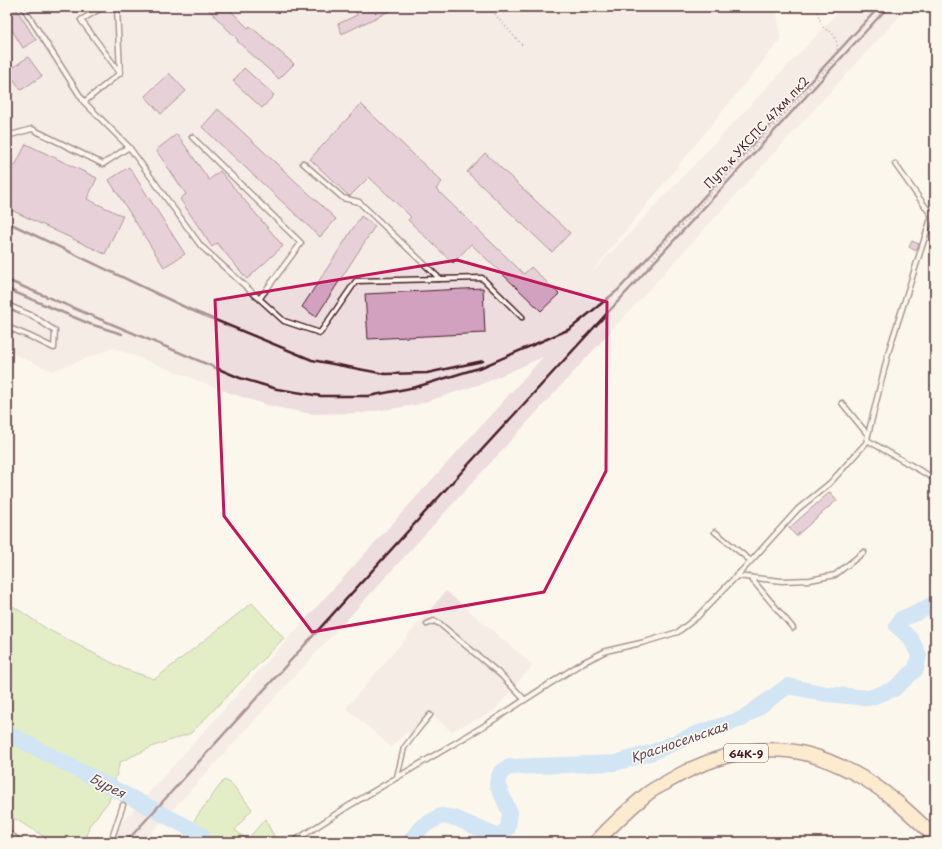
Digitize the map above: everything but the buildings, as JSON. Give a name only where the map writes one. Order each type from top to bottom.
[{"type":"main road","name":"64К-9","points":[[596,842],[648,793],[678,775],[706,762],[735,754],[764,750],[806,754],[830,762],[855,773],[882,790],[935,836]]},
{"type":"main road","points":[[7,838],[13,842]]},
{"type":"lane","points":[[22,7],[84,102],[130,147],[201,246],[284,321],[320,333],[356,281],[482,278],[522,317]]},
{"type":"lane","points":[[103,7],[81,20],[120,73]]},
{"type":"lane","points":[[117,7],[120,73]]},
{"type":"lane","points":[[84,102],[120,73]]},
{"type":"lane","points":[[7,136],[32,129],[103,164],[130,147]]},
{"type":"lane","points":[[192,137],[301,243],[260,298]]},
{"type":"lane","points":[[303,163],[343,198],[359,202],[440,279]]},
{"type":"lane","points":[[896,164],[932,216]]},
{"type":"lane","points":[[292,842],[347,807],[484,726],[582,663],[606,651],[645,642],[678,632],[697,617],[798,509],[830,483],[866,442],[889,350],[935,210]]},
{"type":"lane","points":[[7,305],[33,316],[55,331],[54,348],[7,327]]},
{"type":"lane","points":[[842,403],[868,438],[935,479]]},
{"type":"lane","points":[[715,532],[751,561]]},
{"type":"lane","points":[[736,576],[782,581],[810,580],[835,575],[864,552]]},
{"type":"lane","points":[[750,577],[793,628]]},
{"type":"lane","points":[[427,624],[434,621],[440,624],[501,675],[524,699]]},
{"type":"lane","points":[[397,777],[404,748],[430,716]]},
{"type":"lane","points":[[109,842],[112,838],[123,805]]},
{"type":"path","points":[[491,7],[497,17],[523,46]]},
{"type":"path","name":"Путь к УКСПС 47км пк2","points":[[654,262],[652,260],[664,245],[832,63],[838,50],[833,34],[824,28],[821,22],[817,7]]},
{"type":"highlighted area","points":[[457,260],[607,302],[606,471],[544,592],[312,632],[224,516],[215,300]]},
{"type":"shaded area","points":[[7,7],[776,7],[781,39],[588,277],[843,7],[908,7],[143,842],[104,842],[543,357],[484,383],[416,405],[362,413],[312,414],[270,406],[230,393],[114,348],[52,371],[7,351]]},
{"type":"shaded area","points":[[446,591],[533,665],[493,712],[451,731],[429,712],[410,735],[406,732],[392,748],[346,708]]},
{"type":"green space","points":[[7,602],[47,629],[124,669],[155,679],[252,603],[284,638],[191,733],[154,746],[120,762],[109,801],[89,826],[86,842],[53,842],[7,814]]},
{"type":"green space","points":[[224,780],[231,783],[252,809],[235,830],[247,840],[265,819],[277,842],[181,842],[197,816]]},
{"type":"waterway","name":"Красносельская","points":[[409,842],[423,826],[441,816],[455,818],[499,837],[508,828],[510,813],[497,784],[500,773],[509,767],[615,763],[653,752],[698,733],[742,719],[788,686],[826,694],[869,698],[894,689],[916,669],[919,655],[911,639],[897,626],[901,619],[935,603]]},
{"type":"waterway","name":"Бурея","points":[[7,733],[201,834],[203,842]]},
{"type":"railway","points":[[7,280],[240,378],[277,389],[321,396],[369,396],[416,387],[482,367],[570,329],[618,290],[879,7]]},
{"type":"railway","points":[[126,842],[467,466],[888,7]]},
{"type":"railway","points":[[7,222],[191,310],[312,360],[385,374],[427,373],[483,361]]},
{"type":"railway","points":[[7,289],[90,324],[122,334]]}]
